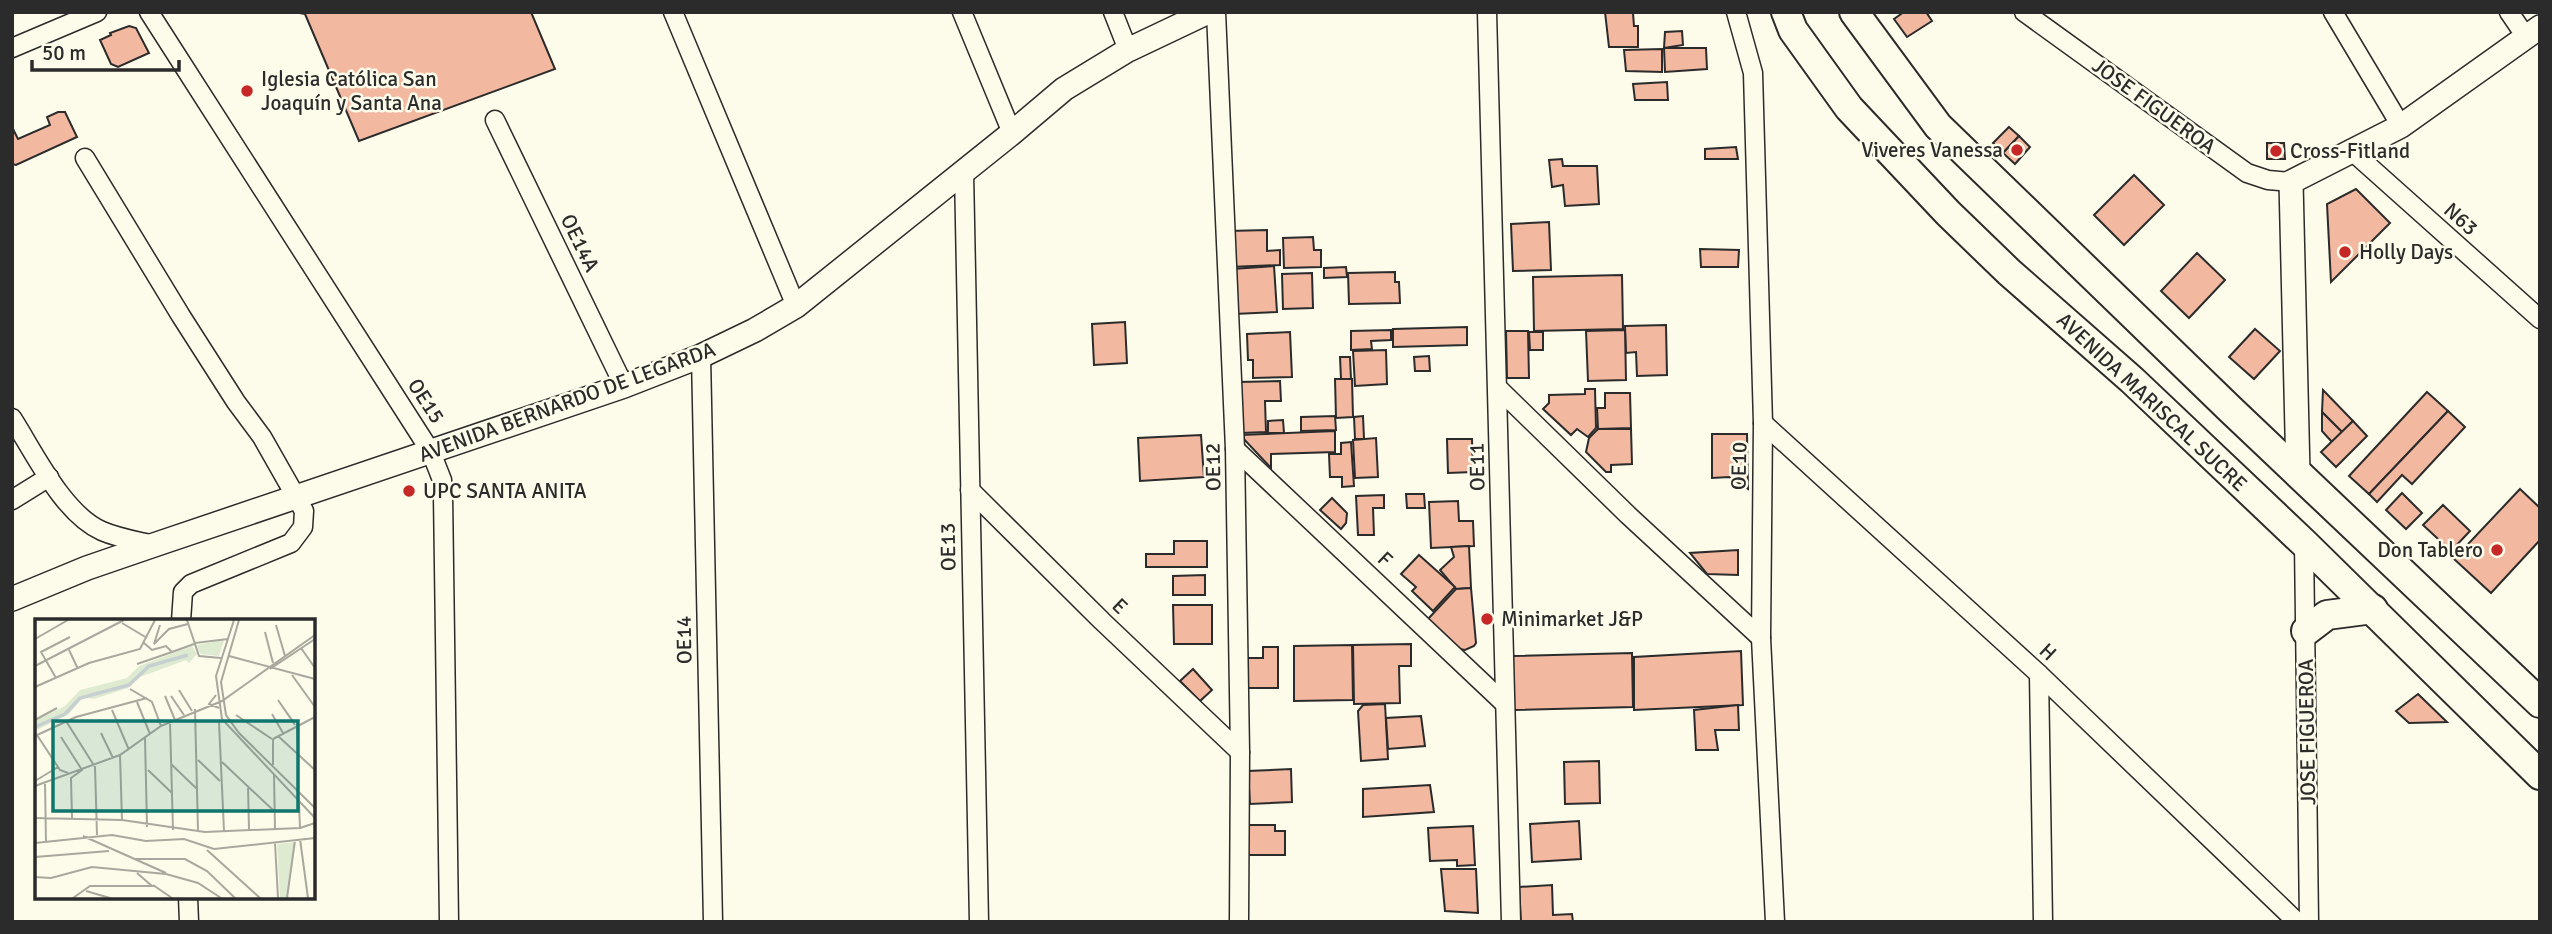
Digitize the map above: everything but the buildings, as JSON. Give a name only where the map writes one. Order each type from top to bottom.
[{"type":"main road","name":"AVENIDA MARISCAL SUCRE","points":[[1786,12],[1793,30],[1849,108],[1930,194],[2009,272],[2132,380],[2304,543],[2540,775]]},
{"type":"main road","points":[[1854,12],[1938,126],[2230,409],[2540,703]]},
{"type":"main road","points":[[2132,380],[2166,347]]},
{"type":"main road","points":[[2200,445],[2230,409]]},
{"type":"main road","points":[[2306,631],[2327,615],[2373,609]]},
{"type":"street","points":[[12,48],[97,12]]},
{"type":"street","name":"OE15","points":[[149,12],[432,452],[442,480],[449,922]]},
{"type":"street","points":[[673,12],[796,306]]},
{"type":"street","points":[[962,12],[1012,133]]},
{"type":"street","points":[[1114,12],[1128,50]]},
{"type":"street","name":"AVENIDA BERNARDO DE LEGARDA","points":[[12,599],[87,568],[624,386],[701,356],[755,330],[796,306],[1065,89],[1128,50],[1209,12]]},
{"type":"street","name":"OE12","points":[[1216,12],[1235,449],[1240,752],[1239,922]]},
{"type":"street","name":"OE11","points":[[1487,12],[1511,922]]},
{"type":"street","name":"OE10","points":[[1736,12],[1753,73],[1763,423],[1760,638],[1775,922]]},
{"type":"street","name":"JOSE FIGUEROA","points":[[2024,12],[2247,173],[2268,180],[2291,182]]},
{"type":"street","points":[[2333,12],[2401,126]]},
{"type":"street","points":[[2298,473],[2291,182],[2401,126],[2533,32],[2509,12]]},
{"type":"street","name":"OE14A","points":[[495,120],[624,386]]},
{"type":"street","name":"N63","points":[[2353,152],[2540,319]]},
{"type":"street","points":[[85,158],[188,326],[261,437],[303,511],[303,527],[292,543],[191,584],[183,592],[181,619]]},
{"type":"street","name":"OE13","points":[[964,172],[979,922]]},
{"type":"street","name":"OE14","points":[[701,356],[713,922]]},
{"type":"street","points":[[1498,388],[1628,515],[1760,638]]},
{"type":"street","points":[[12,418],[49,477],[74,510],[101,531],[154,545]]},
{"type":"street","name":"H","points":[[1763,423],[2039,674],[2297,922]]},
{"type":"street","name":"F","points":[[1235,449],[1504,703]]},
{"type":"street","points":[[12,500],[49,477]]},
{"type":"street","name":"E","points":[[970,489],[1102,621],[1240,752]]},
{"type":"street","name":"JOSE FIGUEROA","points":[[2304,543],[2309,922]]},
{"type":"street","points":[[2039,674],[2043,922]]},
{"type":"street","points":[[188,899],[189,922]]},
{"type":"place","name":"Iglesia Católica San Joaquín y Santa Ana","points":[[247,91]]},
{"type":"place","name":"Viveres Vanessa","points":[[2017,150]]},
{"type":"place","name":"Cross-Fitland","points":[[2276,151]]},
{"type":"place","name":"Holly Days","points":[[2345,252]]},
{"type":"place","name":"UPC SANTA ANITA","points":[[409,491]]},
{"type":"place","name":"Don Tablero","points":[[2497,550]]},
{"type":"place","name":"Minimarket J&P","points":[[1487,619]]}]
